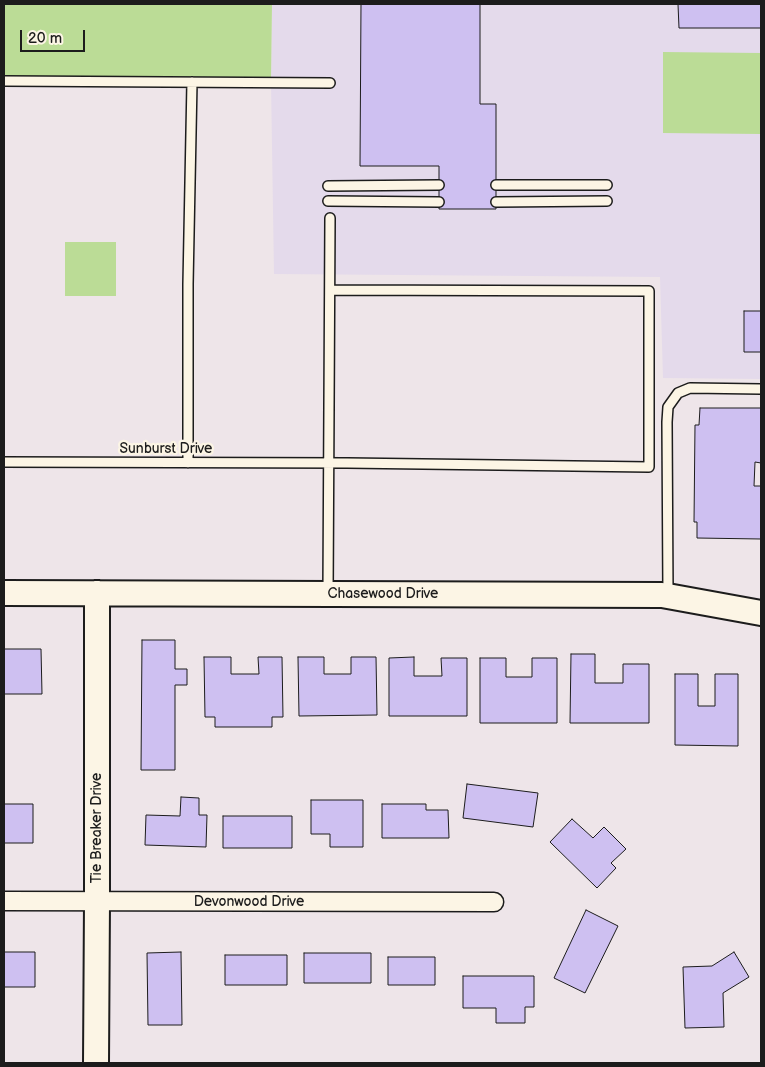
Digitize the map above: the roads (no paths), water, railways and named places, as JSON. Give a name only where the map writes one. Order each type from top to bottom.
[{"type":"street","name":"Chasewood Drive","points":[[4,593],[668,596],[761,613]]},
{"type":"street","name":"Tie Breaker Drive","points":[[96,1063],[98,902],[97,593]]},
{"type":"street","name":"Devonwood Drive","points":[[4,901],[494,902]]},
{"type":"lane","points":[[4,81],[330,83]]},
{"type":"lane","points":[[188,463],[188,284],[192,82]]},
{"type":"lane","points":[[328,186],[439,185]]},
{"type":"lane","points":[[496,185],[607,185]]},
{"type":"lane","points":[[328,201],[439,202]]},
{"type":"lane","points":[[496,202],[607,201]]},
{"type":"lane","points":[[328,594],[330,218]]},
{"type":"lane","name":"Sunburst Drive","points":[[4,462],[329,463],[650,467],[649,291],[330,290]]},
{"type":"lane","points":[[668,596],[668,407],[678,393],[690,388],[761,389]]}]
